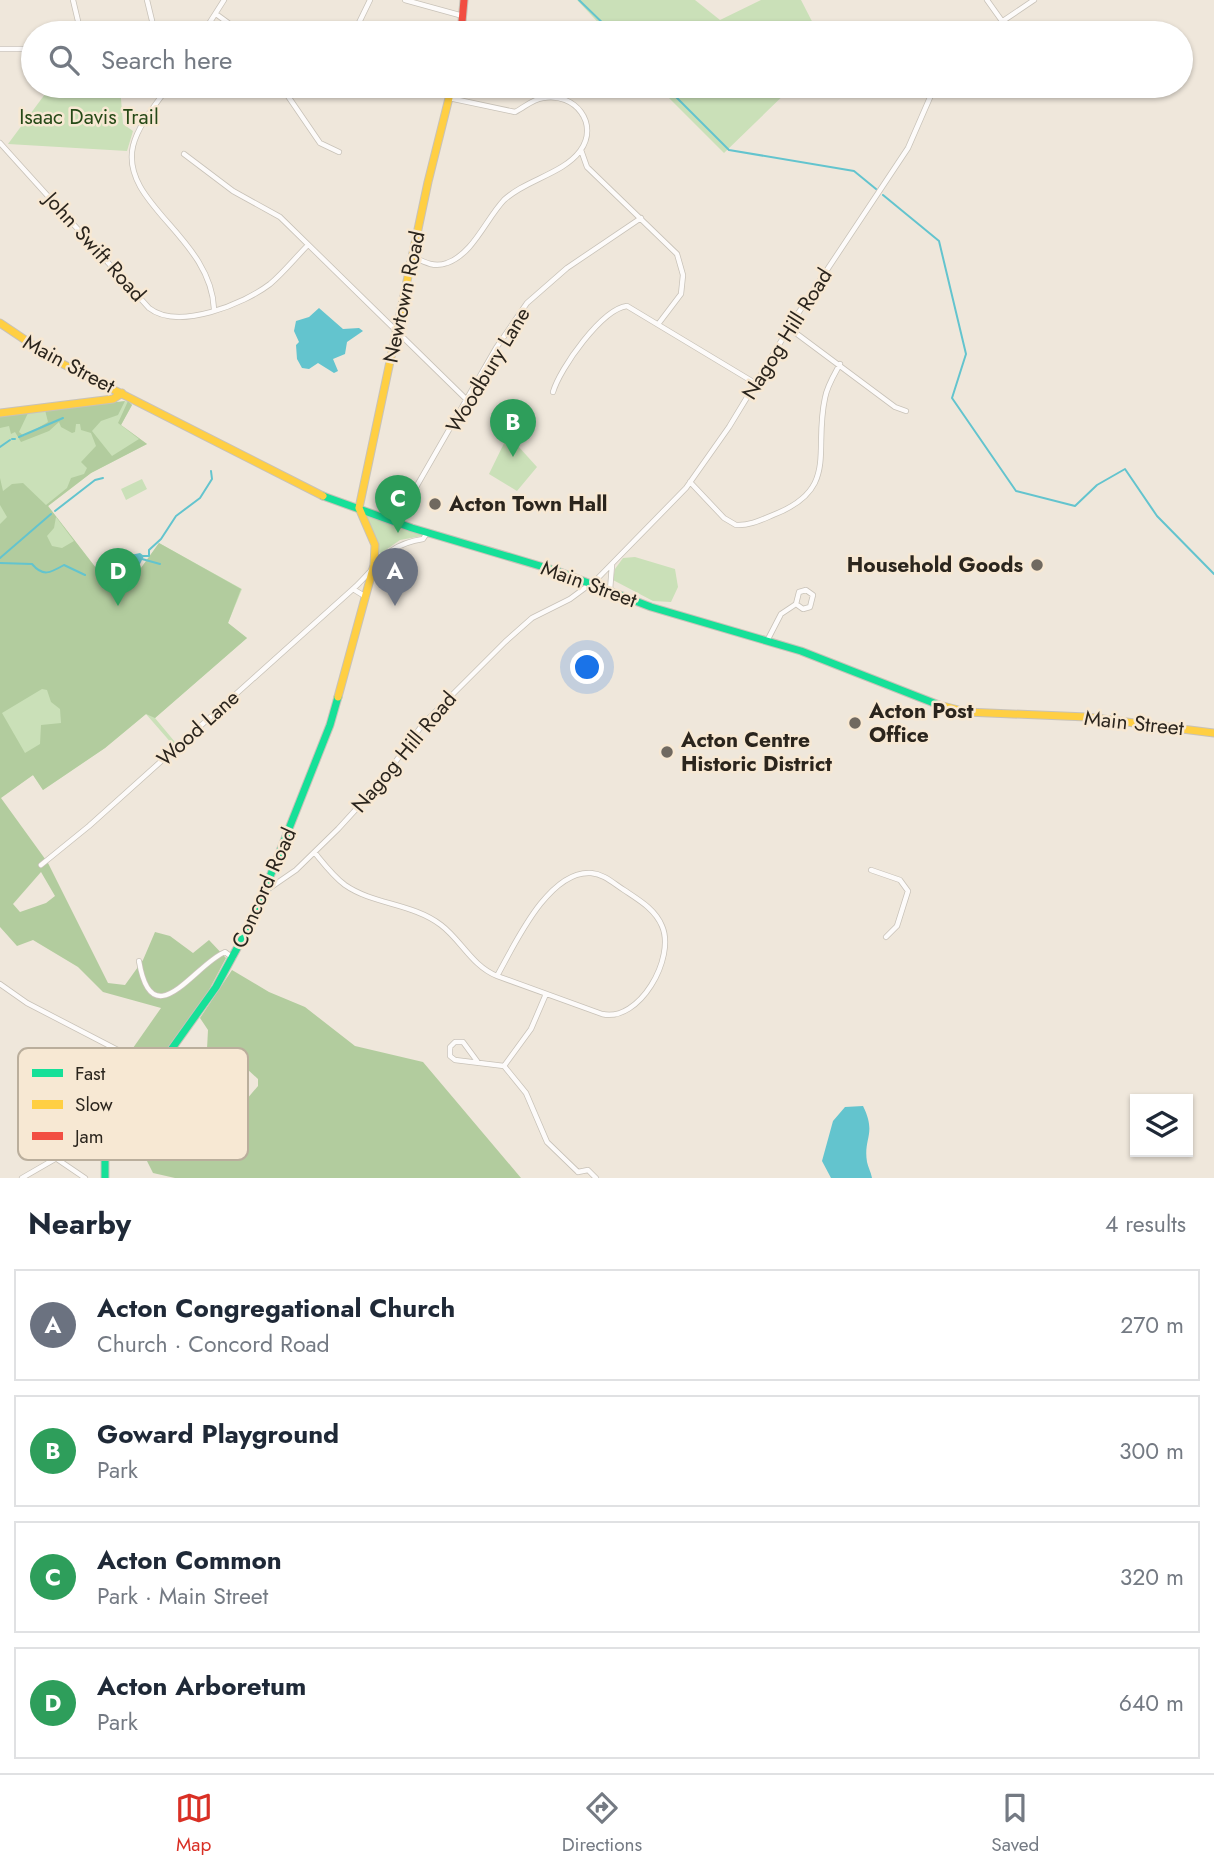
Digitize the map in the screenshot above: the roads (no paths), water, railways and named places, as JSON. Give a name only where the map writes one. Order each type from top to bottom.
[{"type":"street","points":[[73,0],[78,21]]},
{"type":"street","points":[[147,0],[152,21]]},
{"type":"street","points":[[211,21],[224,0]]},
{"type":"street","points":[[360,21],[370,0]]},
{"type":"street","points":[[405,0],[463,16]]},
{"type":"street","points":[[462,21],[464,0]]},
{"type":"street","points":[[987,0],[1002,21],[1034,0]]},
{"type":"street","points":[[215,15],[224,21]]},
{"type":"street","points":[[0,49],[21,49]]},
{"type":"street","points":[[161,98],[135,140],[132,172],[142,193],[188,243],[204,267],[214,296],[214,309]]},
{"type":"street","points":[[289,98],[320,144],[339,152]]},
{"type":"street","points":[[449,98],[509,112],[543,98]]},
{"type":"street","name":"Newtown Road","points":[[359,508],[412,256],[449,98]]},
{"type":"street","points":[[412,256],[426,264],[438,265],[454,260],[514,192],[568,161],[581,149],[588,134],[587,124],[576,105],[552,98]]},
{"type":"street","name":"Nagog Hill Road","points":[[264,892],[280,883],[315,853],[380,783],[424,724],[505,642],[531,618],[570,600],[612,564],[690,482],[908,148],[930,98]]},
{"type":"street","name":"John Swift Road","points":[[0,143],[157,314],[172,319],[249,298],[268,285],[308,245]]},
{"type":"street","points":[[581,149],[587,167],[677,254],[683,275],[681,293],[659,324]]},
{"type":"street","points":[[184,154],[233,191],[272,211],[467,400]]},
{"type":"street","name":"Woodbury Lane","points":[[396,522],[509,328],[541,288],[640,218]]},
{"type":"street","points":[[553,392],[560,373],[610,311],[627,306],[755,383]]},
{"type":"street","name":"Main Street","points":[[0,323],[33,348],[326,497],[396,522],[589,582],[651,607],[767,640],[925,702],[966,712],[1087,717],[1214,733]]},
{"type":"street","points":[[789,328],[895,407],[906,411]]},
{"type":"street","points":[[690,482],[727,521],[736,525],[759,521],[800,502],[811,490],[816,479],[823,444],[824,401],[840,364]]},
{"type":"street","points":[[0,413],[113,399],[122,393]]},
{"type":"street","name":"Concord Road","points":[[173,1048],[233,958],[264,892],[330,725],[373,567],[372,536],[359,508]]},
{"type":"street","name":"Concord Road","points":[[373,567],[398,544],[424,539],[427,532]]},
{"type":"street","points":[[610,590],[612,564]]},
{"type":"street","name":"Wood Lane","points":[[41,865],[89,826],[353,589],[373,567]]},
{"type":"street","points":[[353,589],[366,597]]},
{"type":"street","points":[[801,590],[813,595],[810,607],[803,609],[796,604],[795,596],[801,590]]},
{"type":"street","points":[[767,640],[781,614],[796,604]]},
{"type":"street","points":[[315,853],[346,885],[430,917],[447,929],[476,962],[496,976],[611,1016],[634,1006],[665,958],[666,941],[654,913],[605,877],[591,873],[579,874],[556,887],[540,904],[496,976]]},
{"type":"street","points":[[871,870],[900,880],[908,891],[897,926],[886,937]]},
{"type":"street","points":[[139,961],[146,986],[155,994],[166,996],[176,992],[216,956],[225,952],[233,958]]},
{"type":"street","points":[[0,984],[27,1003],[114,1048]]},
{"type":"street","points":[[504,1066],[531,1029],[546,995]]},
{"type":"street","points":[[477,1061],[463,1042],[455,1042],[450,1047],[453,1060],[504,1066],[526,1093],[547,1142],[577,1175],[588,1170],[596,1178]]},
{"type":"street","points":[[22,1178],[53,1160]]},
{"type":"street","points":[[59,1160],[85,1178]]},
{"type":"street","name":"Concord Road","points":[[105,1160],[105,1178]]},
{"type":"water","points":[[319,308],[343,329],[359,328],[363,331],[347,342],[345,354],[333,359],[338,371],[334,373],[318,363],[309,369],[302,368],[297,359],[296,345],[299,342],[294,331],[296,321],[309,317]]},
{"type":"water","points":[[140,553],[144,556],[140,564],[102,580],[98,569],[102,561]]},
{"type":"water","points":[[863,1106],[869,1123],[866,1154],[872,1178],[831,1178],[822,1161],[833,1121],[845,1107]]},
{"type":"waterway","points":[[579,0],[601,21]]},
{"type":"waterway","points":[[677,98],[729,150],[854,171],[876,189]]},
{"type":"waterway","points":[[883,195],[939,241],[966,354],[952,398],[1016,491],[1075,506],[1097,485],[1125,469],[1157,516],[1214,574]]},
{"type":"waterway","points":[[19,437],[63,418]]},
{"type":"waterway","points":[[0,447],[10,440]]},
{"type":"waterway","points":[[142,556],[149,556],[149,550],[161,539],[176,516],[200,498],[212,479],[211,471]]},
{"type":"waterway","points":[[55,511],[95,480],[103,478]]},
{"type":"waterway","points":[[0,558],[51,514]]},
{"type":"waterway","points":[[142,559],[160,564]]},
{"type":"waterway","points":[[0,563],[32,564],[43,572],[64,565],[85,575]]},
{"type":"place","name":"Goward Playground","points":[[513,457]]},
{"type":"place","name":"Acton Town Hall","points":[[435,504]]},
{"type":"place","name":"Acton Common","points":[[398,533]]},
{"type":"place","name":"Household Goods","points":[[1037,565]]},
{"type":"place","name":"Acton Arboretum","points":[[118,606]]},
{"type":"place","name":"Acton Congregational Church","points":[[395,606]]},
{"type":"place","name":"Acton Post Office","points":[[855,723]]},
{"type":"place","name":"Acton Centre Historic District","points":[[667,752]]},
{"type":"park label","name":"Isaac Davis Trail","points":[[89,117]]}]
